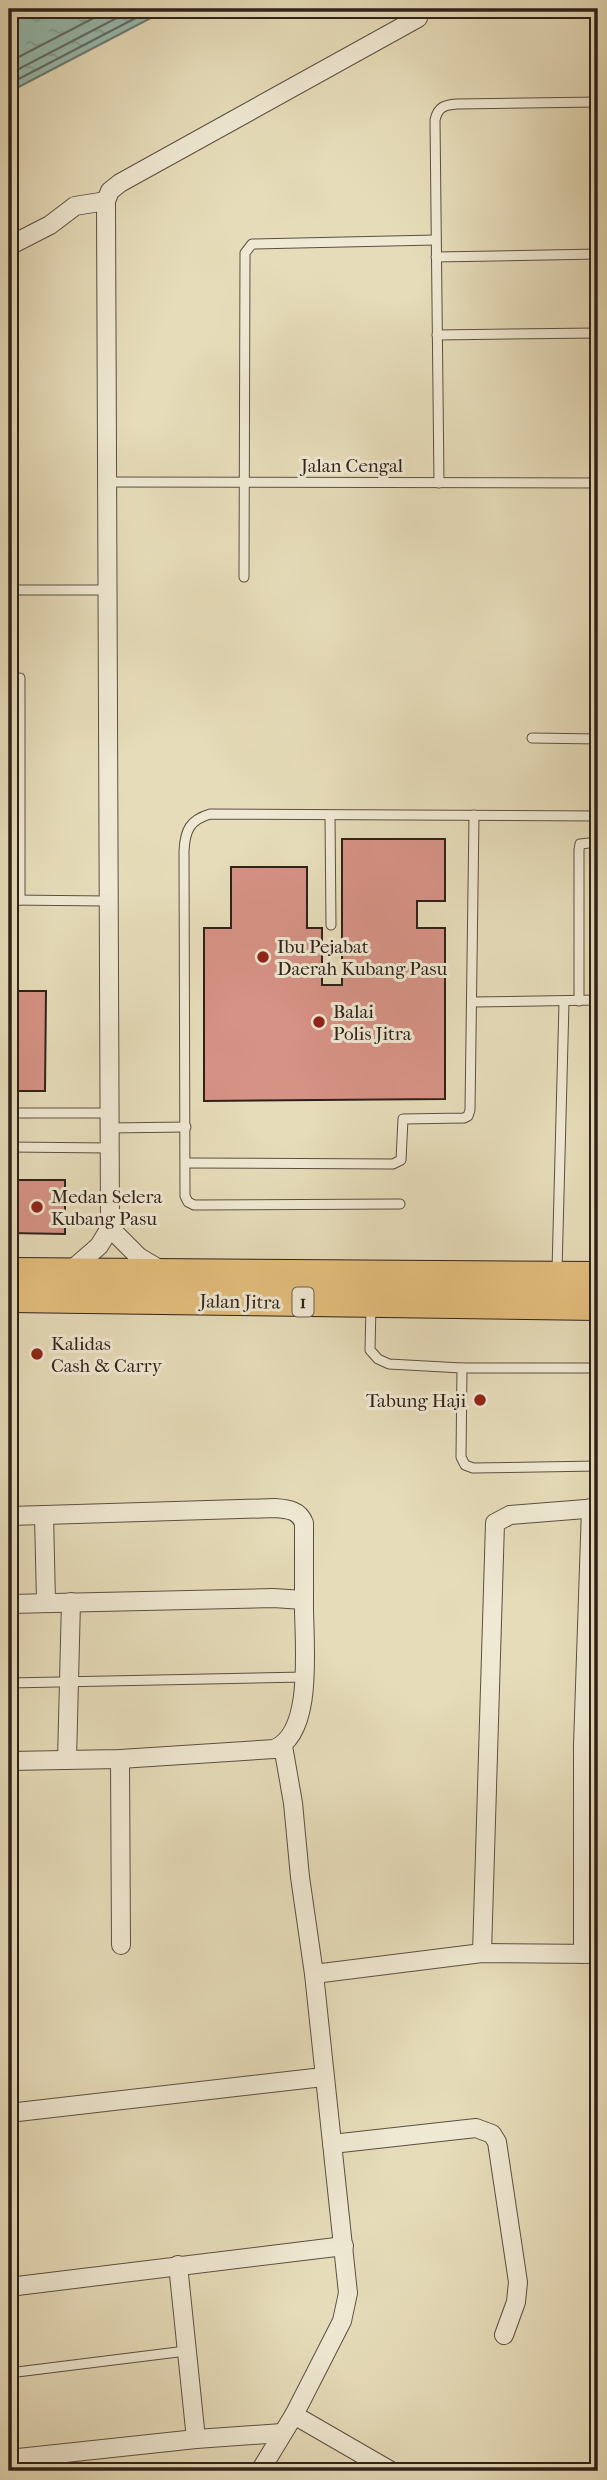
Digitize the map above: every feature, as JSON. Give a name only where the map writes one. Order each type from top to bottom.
[{"type":"highway","name":"Jalan Jitra","points":[[9,1273],[598,1277]]},
{"type":"highway","name":"Jalan Jitra","points":[[9,1297],[598,1305]]},
{"type":"street","points":[[66,1273],[88,1257],[110,1228],[106,201],[110,191],[120,183],[418,18]]},
{"type":"street","points":[[9,246],[50,225],[75,206],[106,201]]},
{"type":"street","points":[[110,1228],[139,1257],[170,1273]]},
{"type":"street","points":[[9,1516],[275,1508],[293,1510],[304,1523],[305,1677],[298,1718],[292,1734],[283,1746],[262,1752],[9,1761]]},
{"type":"street","points":[[314,1974],[482,1954],[591,1954],[583,1745],[595,1508],[510,1515],[495,1523],[482,1954]]},
{"type":"street","points":[[44,1515],[46,1602]]},
{"type":"street","points":[[9,1604],[273,1598],[304,1600]]},
{"type":"street","points":[[67,1760],[71,1602]]},
{"type":"street","points":[[260,2471],[294,2415],[347,2305],[348,2278],[323,2077],[314,1974],[293,1803],[283,1746]]},
{"type":"street","points":[[120,1759],[121,1945]]},
{"type":"street","points":[[9,2113],[323,2077]]},
{"type":"street","points":[[332,2144],[475,2128],[492,2134],[497,2142],[518,2282],[516,2302],[504,2335]]},
{"type":"street","points":[[9,2287],[344,2246]]},
{"type":"street","points":[[178,2265],[196,2439]]},
{"type":"street","points":[[294,2415],[391,2471]]},
{"type":"street","points":[[9,2459],[71,2462],[196,2439],[282,2433]]},
{"type":"lane","points":[[439,483],[435,240],[437,111],[444,105],[457,104],[598,102]]},
{"type":"lane","points":[[244,577],[245,253],[252,244],[435,240]]},
{"type":"lane","points":[[436,257],[598,254]]},
{"type":"lane","points":[[437,335],[598,333]]},
{"type":"lane","name":"Jalan Cengal","points":[[106,482],[598,482]]},
{"type":"lane","points":[[9,590],[107,590]]},
{"type":"lane","points":[[20,678],[20,900]]},
{"type":"lane","points":[[532,738],[598,739]]},
{"type":"lane","points":[[400,1205],[194,1205],[188,1202],[185,1196],[184,851],[190,824],[198,817],[210,814],[598,816]]},
{"type":"lane","points":[[187,1163],[399,1163],[403,1119],[468,1116],[473,1002],[474,815]]},
{"type":"lane","points":[[330,816],[331,925]]},
{"type":"lane","points":[[579,1001],[579,850],[580,844],[598,842]]},
{"type":"lane","points":[[9,900],[108,901]]},
{"type":"lane","points":[[473,1002],[598,1000]]},
{"type":"lane","points":[[557,1276],[564,1002]]},
{"type":"lane","points":[[9,1114],[186,1127]]},
{"type":"lane","points":[[9,1147],[108,1148]]},
{"type":"lane","points":[[371,1303],[370,1350],[378,1359],[389,1364],[461,1368],[598,1368]]},
{"type":"lane","points":[[461,1368],[461,1457],[465,1465],[473,1468],[598,1466]]},
{"type":"lane","points":[[9,1683],[305,1677]]},
{"type":"lane","points":[[9,2373],[186,2351]]},
{"type":"water","points":[[27,9],[168,9],[9,92],[9,19]]},
{"type":"building","name":"Ibu Pejabat Daerah Kubang Pasu","points":[[342,839],[445,839],[445,901],[417,901],[417,928],[445,928],[445,1099],[204,1101],[204,928],[231,928],[231,867],[307,867],[307,928],[322,928],[322,985],[342,985]]},
{"type":"building","points":[[9,991],[46,991],[45,1091],[9,1091]]},
{"type":"building","name":"Medan Selera Kubang Pasu","points":[[9,1180],[65,1180],[65,1234],[9,1233]]},
{"type":"place","name":"Ibu Pejabat Daerah Kubang Pasu","points":[[263,957]]},
{"type":"place","name":"Balai Polis Jitra","points":[[319,1022]]},
{"type":"place","name":"Medan Selera Kubang Pasu","points":[[37,1207]]},
{"type":"place","name":"Kalidas Cash & Carry","points":[[37,1354]]},
{"type":"place","name":"Tabung Haji","points":[[480,1400]]}]
